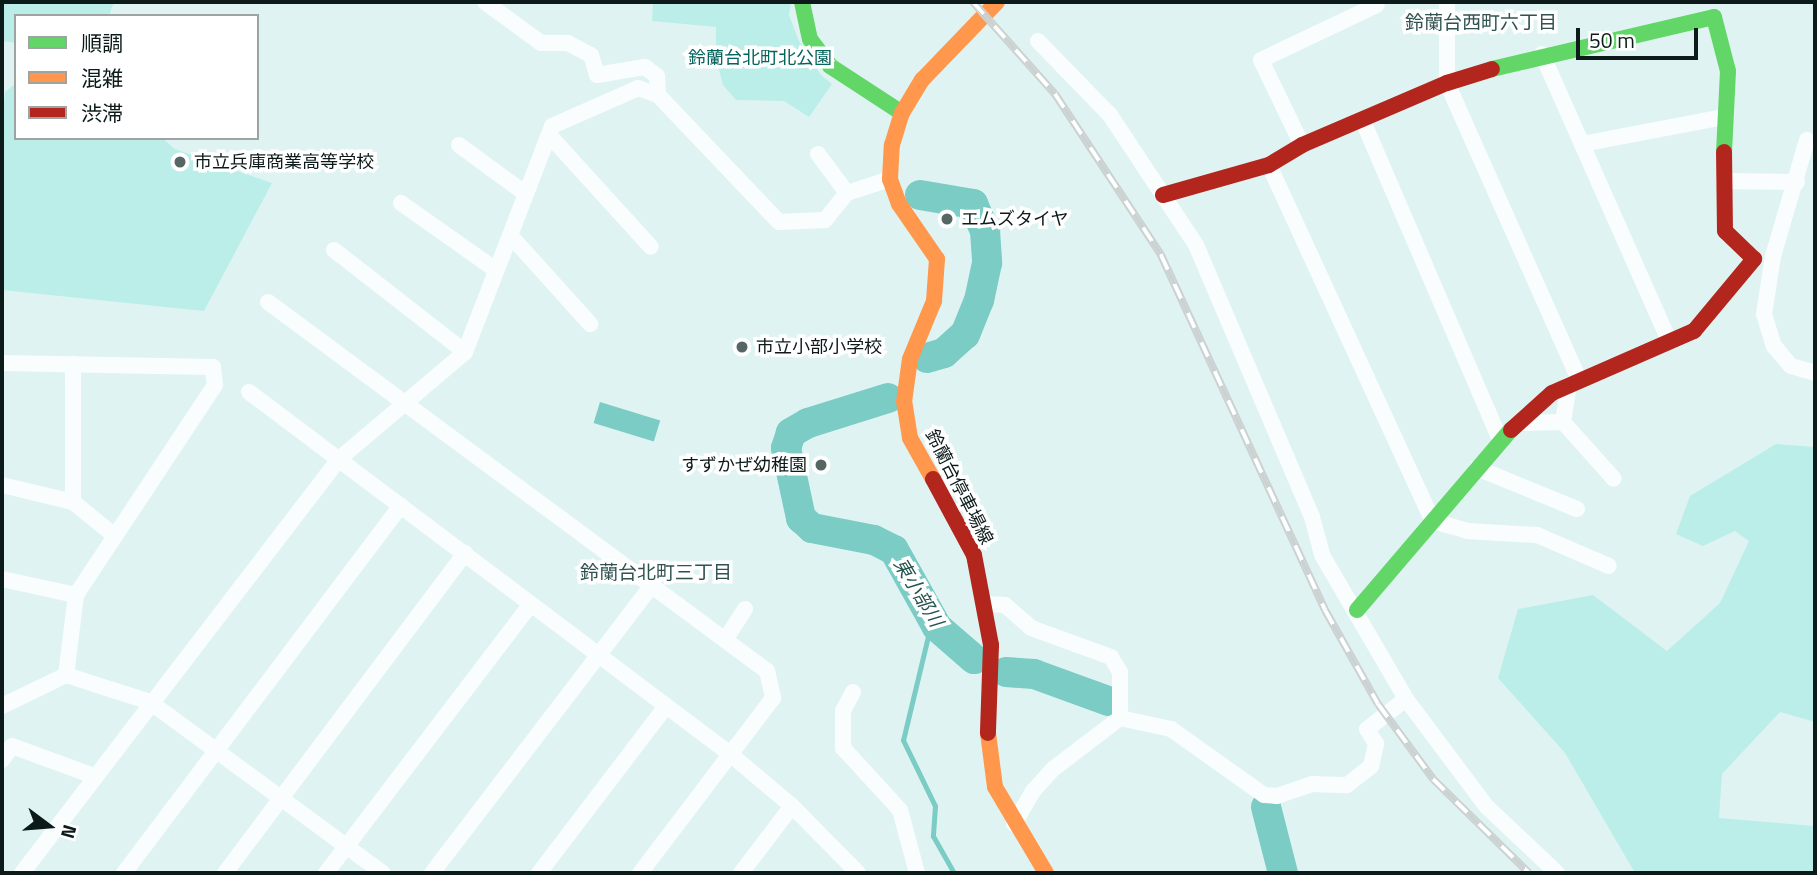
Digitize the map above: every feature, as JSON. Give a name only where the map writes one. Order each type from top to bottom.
[{"type":"street","points":[[485,2],[541,43],[568,43],[591,55],[597,75],[645,67],[657,76],[658,95]]},
{"type":"street","points":[[802,2],[810,38],[830,66],[902,113]]},
{"type":"street","name":"鈴蘭台停車場線","points":[[997,2],[922,80],[902,113],[892,145],[890,179],[900,204],[937,259],[934,300],[910,359],[904,402],[910,438],[974,555],[986,604],[992,645],[988,745],[995,787],[1014,824],[1046,873]]},
{"type":"street","points":[[1447,2],[1447,83],[1574,381],[1563,422]]},
{"type":"street","points":[[1302,145],[1261,60],[1377,5]]},
{"type":"street","points":[[1163,195],[1269,165],[1302,145],[1447,83],[1542,54],[1714,17],[1728,71],[1724,117],[1725,232],[1754,259],[1694,331],[1574,381],[1519,423],[1500,440],[1357,610]]},
{"type":"street","points":[[1038,41],[1110,115],[1196,245],[1312,517],[1322,555],[1357,610],[1406,699],[1486,806],[1557,873]]},
{"type":"street","points":[[1542,54],[1669,341]]},
{"type":"street","points":[[22,873],[150,702],[339,459],[465,352],[552,126],[638,88],[658,95],[779,222],[825,220],[847,193],[890,179]]},
{"type":"street","points":[[1582,144],[1724,117]]},
{"type":"street","points":[[1363,119],[1500,440]]},
{"type":"street","points":[[549,135],[651,247]]},
{"type":"street","points":[[1807,140],[1797,183],[1773,256],[1764,314],[1774,346],[1791,366],[1815,373]]},
{"type":"street","points":[[459,145],[526,194]]},
{"type":"street","points":[[818,154],[847,193]]},
{"type":"street","points":[[1269,165],[1433,521],[1467,531],[1537,535],[1609,566]]},
{"type":"street","points":[[1724,181],[1797,183]]},
{"type":"street","points":[[401,203],[496,270]]},
{"type":"street","points":[[510,235],[590,324]]},
{"type":"street","points":[[334,250],[465,352]]},
{"type":"street","points":[[268,302],[391,395],[408,402],[766,671],[773,698],[640,873]]},
{"type":"street","points":[[2,363],[213,368],[215,385],[76,596],[66,675]]},
{"type":"street","points":[[73,364],[73,502]]},
{"type":"street","points":[[249,392],[729,753],[792,806],[854,871]]},
{"type":"street","points":[[1519,423],[1563,422],[1614,479]]},
{"type":"street","points":[[1477,468],[1577,509]]},
{"type":"street","points":[[2,485],[73,502],[115,536]]},
{"type":"street","points":[[124,873],[401,506]]},
{"type":"street","points":[[225,873],[465,553]]},
{"type":"street","points":[[2,579],[76,596]]},
{"type":"street","points":[[432,873],[652,585]]},
{"type":"street","points":[[326,873],[531,604]]},
{"type":"street","points":[[986,604],[1004,605],[1031,628],[1111,657],[1120,672],[1120,718]]},
{"type":"street","points":[[725,640],[745,609]]},
{"type":"street","points":[[2,706],[66,675],[150,702],[383,873]]},
{"type":"street","points":[[853,692],[843,711],[843,748],[900,810],[917,873]]},
{"type":"street","points":[[1014,824],[1033,791],[1054,769],[1120,718],[1171,729],[1264,795],[1277,796],[1311,784],[1346,785],[1371,766],[1377,744],[1367,729],[1406,699]]},
{"type":"street","points":[[539,873],[666,706]]},
{"type":"street","points":[[2,760],[12,746],[94,776]]},
{"type":"street","points":[[741,873],[792,806]]},
{"type":"green space","points":[[2,2],[114,2],[110,14],[14,14],[14,43],[2,41]]},
{"type":"green space","name":"鈴蘭台北町北公園","points":[[653,2],[791,2],[789,15],[799,41],[821,75],[832,84],[809,117],[784,101],[736,100],[723,85],[716,59],[716,27],[652,21]]},
{"type":"green space","points":[[14,85],[14,140],[164,140],[175,149],[272,183],[204,311],[2,290],[2,122],[5,92]]},
{"type":"green space","points":[[1776,444],[1815,447],[1815,722],[1780,712],[1722,774],[1719,818],[1815,826],[1815,873],[1635,873],[1565,753],[1498,678],[1518,609],[1593,595],[1667,651],[1720,603],[1749,541],[1735,531],[1703,546],[1676,534],[1690,496]]},
{"type":"shaded area","points":[[600,402],[660,420],[654,441],[594,423]]},
{"type":"waterway","name":"東小部川","points":[[920,195],[973,204],[985,231],[987,263],[979,300],[965,334],[944,353],[927,358]]},
{"type":"waterway","name":"東小部川","points":[[888,398],[808,423],[791,433],[786,448],[801,518],[812,528],[874,540],[894,550],[937,627],[974,659]]},
{"type":"waterway","points":[[928,609],[929,632],[903,740],[935,806],[933,836],[954,873]]},
{"type":"waterway","name":"東小部川","points":[[1006,672],[1034,674],[1108,701]]},
{"type":"waterway","name":"東小部川","points":[[1266,807],[1283,873]]},
{"type":"railway","points":[[973,2],[1055,94],[1161,255],[1325,610],[1378,704],[1433,779],[1529,873]]},
{"type":"traffic: fast","points":[[802,2],[810,39],[830,66],[902,113]]},
{"type":"traffic: fast","points":[[1492,69],[1714,17],[1728,71],[1724,152]]},
{"type":"traffic: fast","points":[[1357,610],[1511,430]]},
{"type":"traffic: slow","points":[[933,479],[910,438],[904,402],[910,359],[934,301],[937,259],[899,204],[890,179],[892,145],[902,113],[922,80],[997,2]]},
{"type":"traffic: slow","points":[[988,733],[995,787],[1046,873]]},
{"type":"traffic: jam","points":[[1163,195],[1269,165],[1302,145],[1447,83],[1492,69]]},
{"type":"traffic: jam","points":[[1511,430],[1552,393],[1694,331],[1754,259],[1725,231],[1724,152]]},
{"type":"traffic: jam","points":[[933,479],[974,555],[991,645],[988,733]]},
{"type":"place","name":"市立兵庫商業高等学校","points":[[180,162]]},
{"type":"place","name":"エムズタイヤ","points":[[947,219]]},
{"type":"place","name":"市立小部小学校","points":[[742,347]]},
{"type":"place","name":"すずかぜ幼稚園","points":[[821,465]]},
{"type":"district","name":"鈴蘭台西町六丁目","points":[[1481,22]]},
{"type":"district","name":"鈴蘭台北町三丁目","points":[[656,572]]}]
